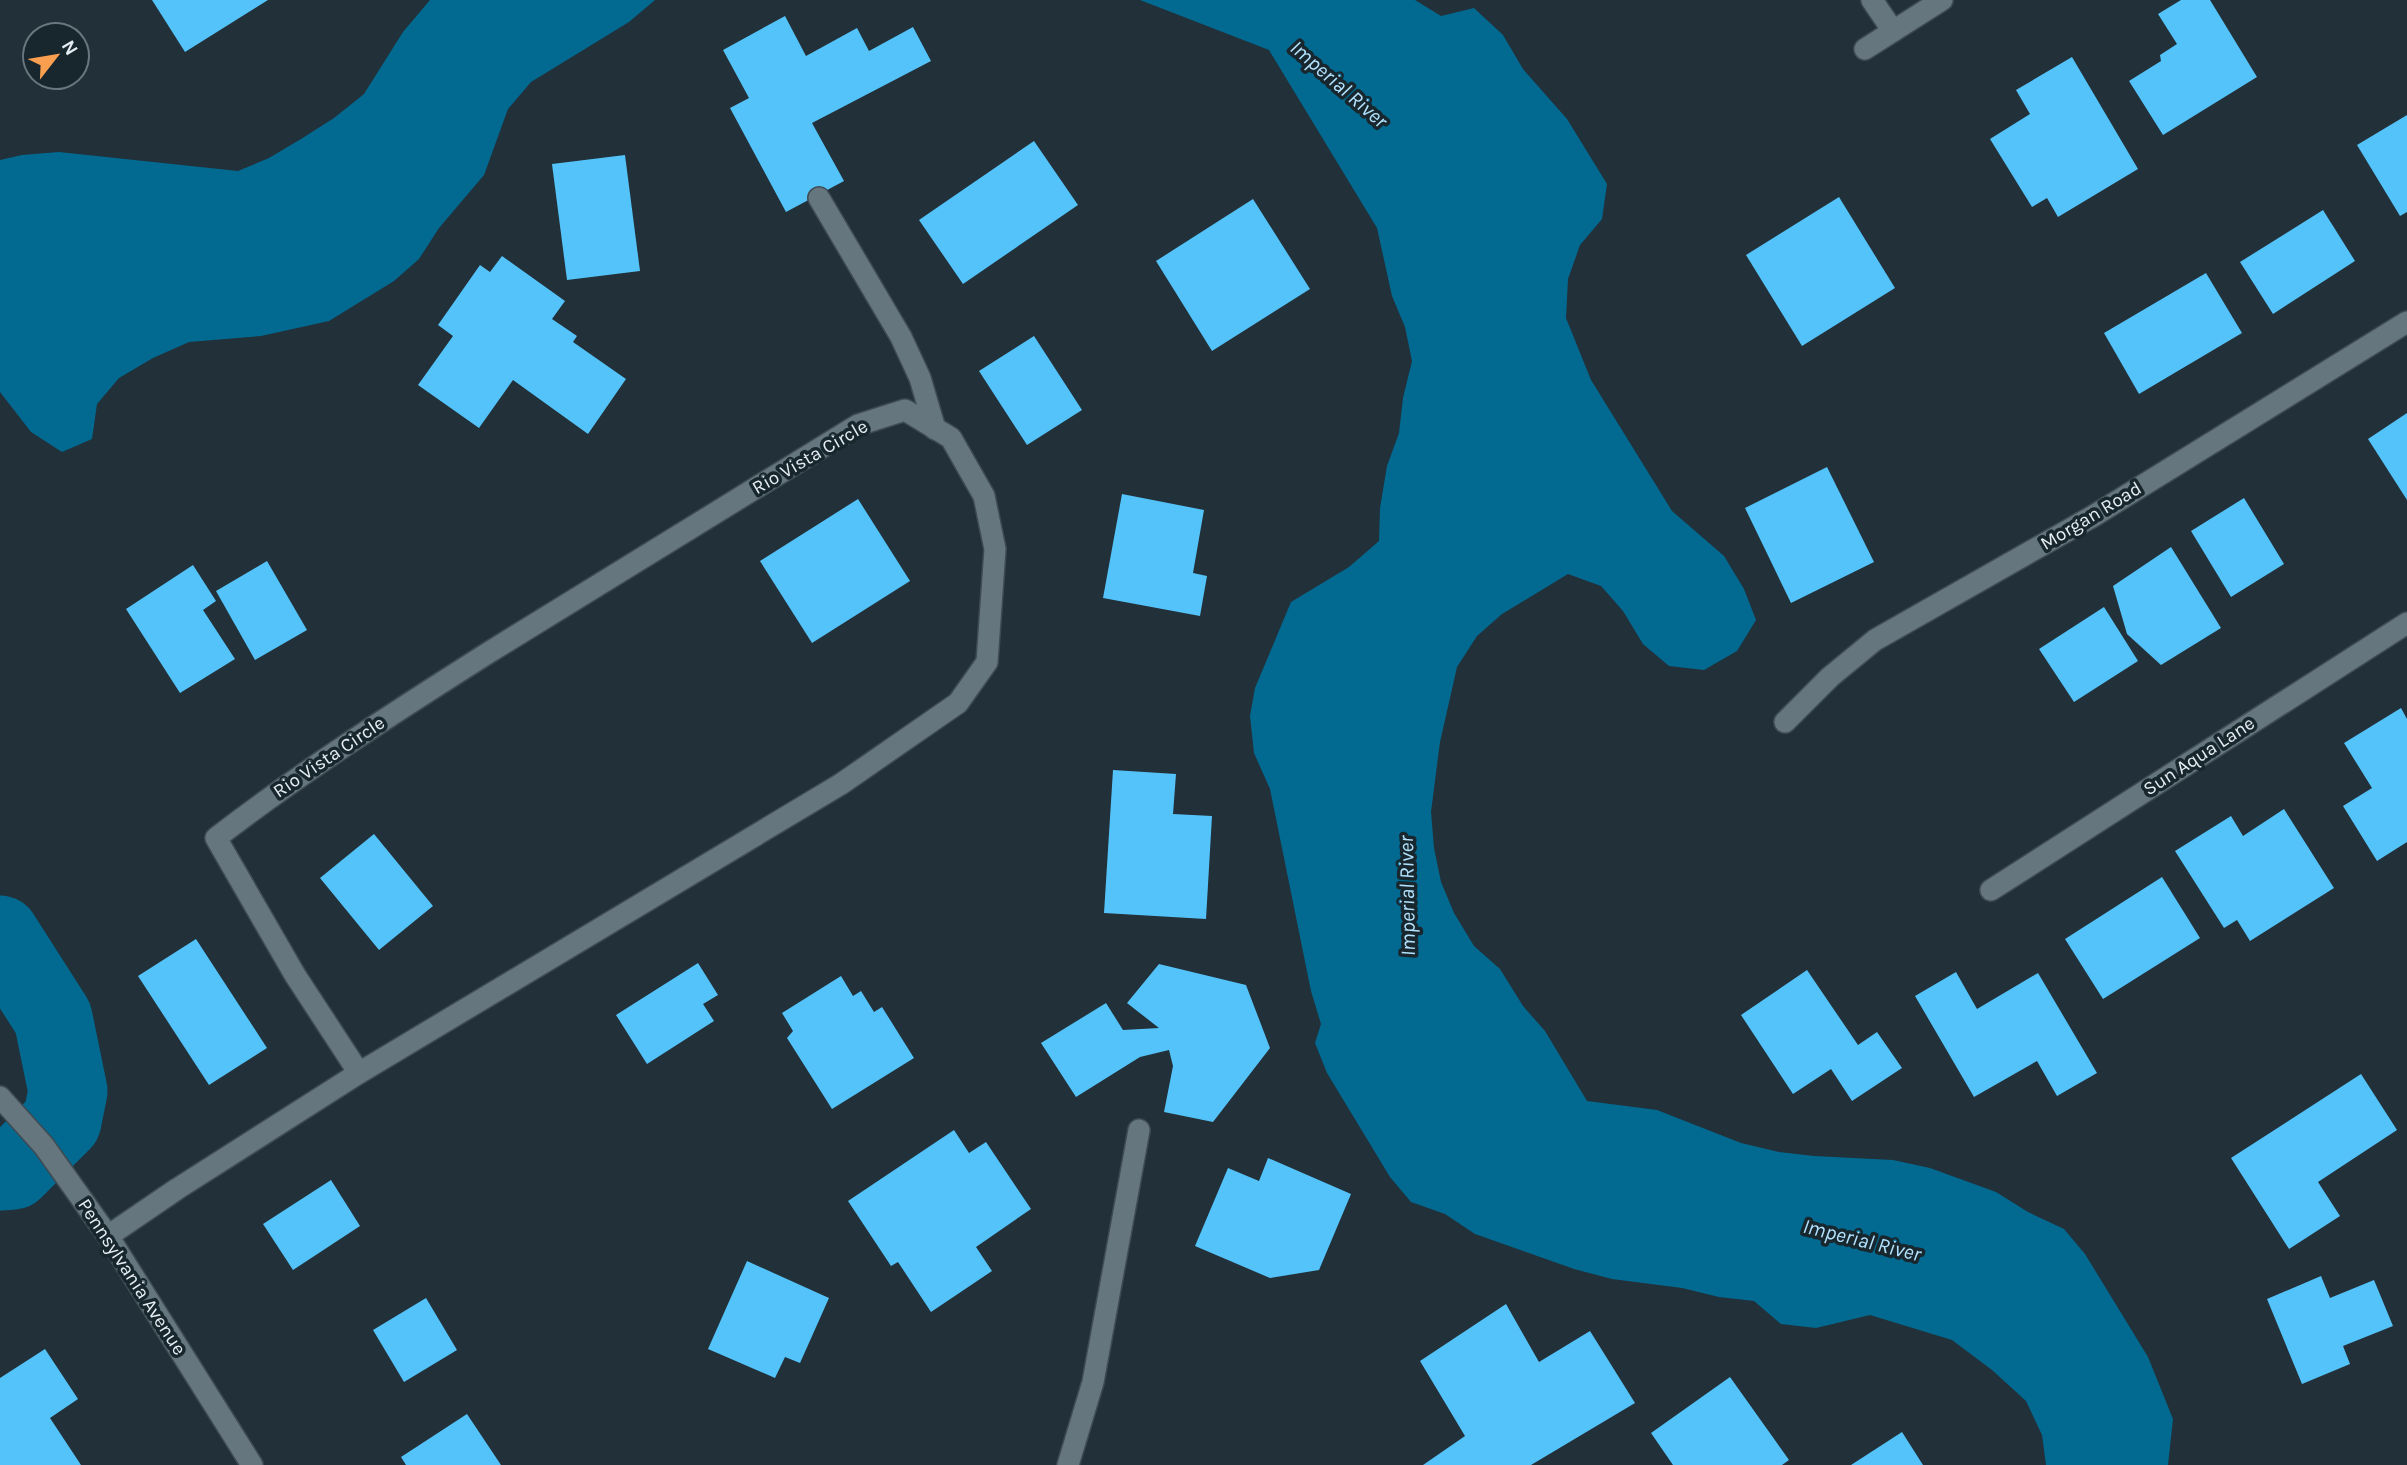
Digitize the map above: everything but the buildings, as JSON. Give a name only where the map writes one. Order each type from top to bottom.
[{"type":"street","points":[[1872,0],[1893,32]]},
{"type":"street","points":[[1866,48],[1942,0]]},
{"type":"street","points":[[819,198],[901,337],[920,378],[935,429]]},
{"type":"street","name":"Morgan Road","points":[[1785,722],[1830,677],[1875,640],[2095,515],[2407,322]]},
{"type":"street","name":"Rio Vista Circle","points":[[108,1236],[359,1073],[841,784],[958,703],[987,662],[995,549],[984,496],[951,438],[905,410],[858,425],[387,717],[277,791],[216,838],[295,975],[359,1073]]},
{"type":"street","name":"Sun Aqua Lane","points":[[1991,890],[2407,623]]},
{"type":"street","name":"Pennsylvania Avenue","points":[[0,1097],[44,1146],[108,1236],[252,1465]]},
{"type":"street","points":[[1068,1465],[1093,1382],[1139,1129]]},
{"type":"water","points":[[430,0],[655,0],[629,22],[531,82],[508,109],[484,175],[439,228],[419,259],[394,281],[329,321],[261,336],[189,342],[153,358],[119,378],[97,404],[92,439],[62,452],[31,432],[0,392],[0,160],[59,152],[238,171],[269,158],[301,139],[364,94],[403,32]]},
{"type":"water","name":"Imperial River","points":[[1140,0],[1415,0],[1441,16],[1474,8],[1503,35],[1523,69],[1567,119],[1607,184],[1602,219],[1580,245],[1568,279],[1566,318],[1591,380],[1672,511],[1724,556],[1744,589],[1756,620],[1737,651],[1704,670],[1669,666],[1643,644],[1623,611],[1601,586],[1568,574],[1502,614],[1477,636],[1457,667],[1440,742],[1431,812],[1434,848],[1441,882],[1454,913],[1474,946],[1500,969],[1523,1006],[1545,1031],[1587,1101],[1657,1110],[1741,1143],[1779,1152],[1893,1160],[1930,1168],[1996,1192],[2028,1212],[2064,1229],[2085,1254],[2148,1357],[2173,1419],[2168,1465],[2046,1465],[2042,1435],[2026,1401],[1992,1370],[1952,1340],[1870,1315],[1816,1328],[1781,1324],[1754,1301],[1612,1279],[1574,1269],[1475,1234],[1445,1214],[1411,1202],[1390,1177],[1327,1073],[1315,1043],[1321,1024],[1311,991],[1270,789],[1254,753],[1250,716],[1255,688],[1291,602],[1349,567],[1379,541],[1380,508],[1387,466],[1399,433],[1403,398],[1412,361],[1405,327],[1392,296],[1377,228],[1269,50]]},
{"type":"waterway","points":[[0,935],[53,1018],[68,1091],[62,1121],[13,1170],[0,1171]]}]
